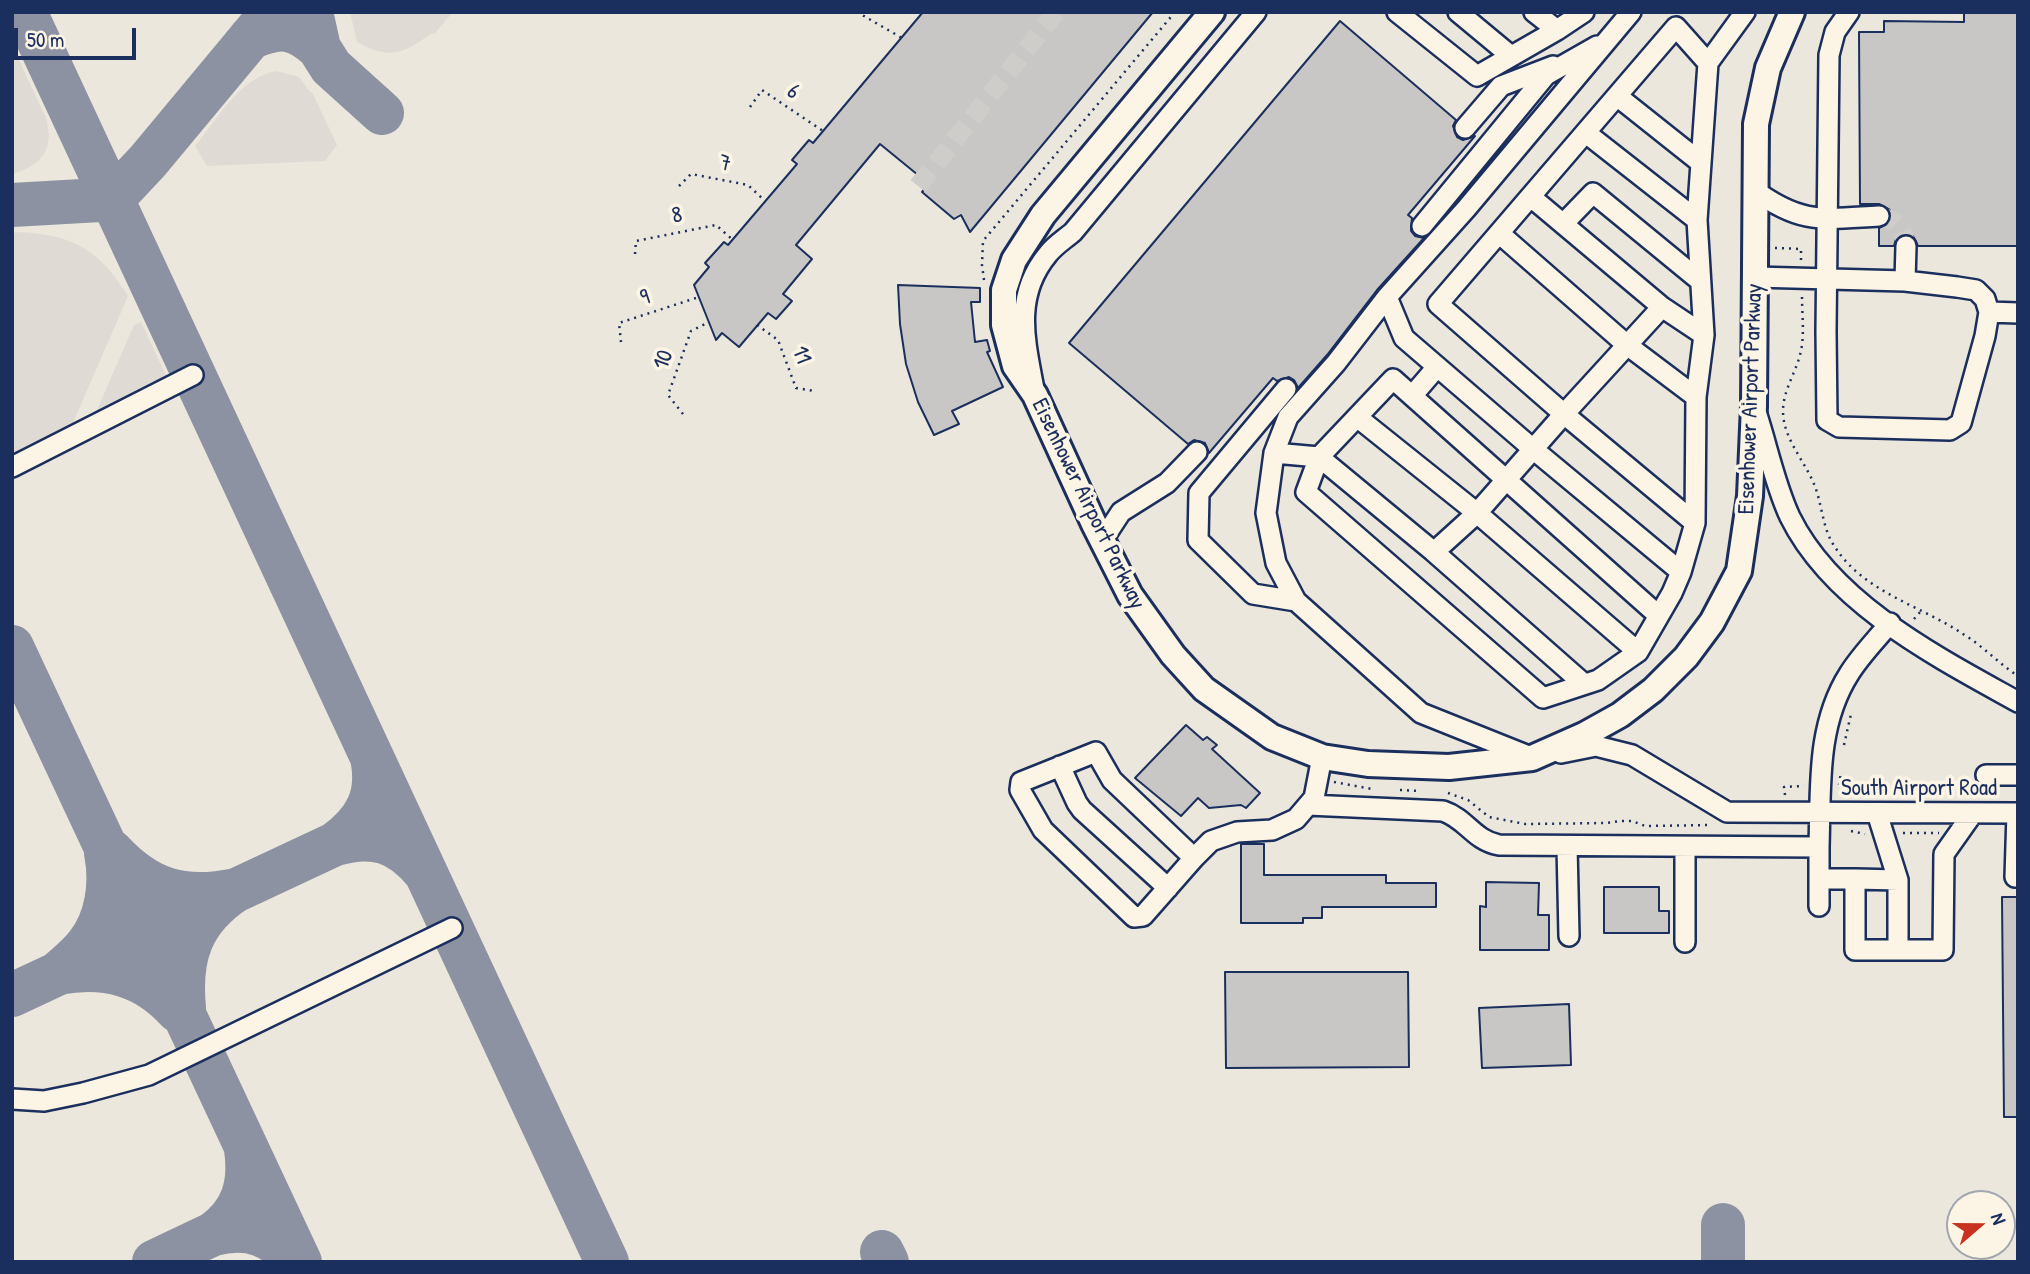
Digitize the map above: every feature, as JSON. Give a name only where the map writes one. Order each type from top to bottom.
[{"type":"main road","name":"Eisenhower Airport Parkway","points":[[1212,12],[1043,215],[1014,260],[1004,290],[1004,325],[1015,366],[1035,395],[1102,541],[1130,596],[1146,620],[1172,655],[1204,689],[1320,768],[1368,764],[1449,767],[1532,758],[1584,735],[1620,715],[1653,690],[1686,657],[1712,622],[1739,571],[1750,496],[1754,406],[1755,124],[1768,68],[1792,12]]},
{"type":"street","points":[[1035,395],[1023,329],[1025,302],[1048,253],[1073,232],[1256,12]]},
{"type":"street","points":[[1397,12],[1477,76],[1580,14]]},
{"type":"street","points":[[1458,12],[1511,56]]},
{"type":"street","points":[[1534,12],[1557,30]]},
{"type":"street","points":[[1532,758],[1421,713],[1296,601],[1276,564],[1266,513],[1274,453],[1288,417],[1631,12]]},
{"type":"street","points":[[1659,616],[1393,379],[1319,457],[1306,492],[1543,698],[1598,680],[1639,652],[1659,616],[1681,572],[1695,523],[1696,397],[1703,335],[1697,220],[1708,63],[1745,12]]},
{"type":"street","points":[[1755,276],[1801,278],[1827,278],[1905,281],[1976,289],[2004,312],[1985,336],[1961,423],[1950,430],[1839,427],[1827,420],[1827,278],[1829,55],[1835,32],[1849,12]]},
{"type":"street","points":[[1695,523],[1438,304],[1683,19],[1708,63]]},
{"type":"street","points":[[1422,226],[1546,75],[1610,38]]},
{"type":"street","points":[[1465,128],[1501,86],[1580,55]]},
{"type":"street","points":[[1617,96],[1700,162]]},
{"type":"street","points":[[1586,132],[1697,220]]},
{"type":"street","points":[[1754,190],[1790,213],[1828,219],[1879,216]]},
{"type":"street","points":[[1563,224],[1593,193],[1699,280]]},
{"type":"street","points":[[1531,197],[1662,307],[1703,335]]},
{"type":"street","points":[[1500,234],[1627,345],[1696,397]]},
{"type":"street","points":[[1905,281],[1906,246]]},
{"type":"street","points":[[1387,297],[1404,338],[1532,449],[1681,572]]},
{"type":"street","points":[[1434,552],[1477,513],[1662,307]]},
{"type":"street","points":[[1412,396],[1437,367]]},
{"type":"street","points":[[12,467],[193,375]]},
{"type":"street","points":[[1286,389],[1199,493],[1198,540],[1253,594],[1296,601]]},
{"type":"street","points":[[1754,406],[1790,517],[1815,557],[1862,603],[1928,652],[2018,702]]},
{"type":"street","points":[[1357,417],[1477,513],[1639,652]]},
{"type":"street","points":[[1102,541],[1121,512],[1167,484],[1198,452]]},
{"type":"street","points":[[1274,453],[1319,457],[1434,552],[1584,684]]},
{"type":"street","name":"South Airport Road","points":[[1820,814],[1823,741],[1832,708],[1849,674],[1897,629]]},
{"type":"street","name":"South Airport Road","points":[[1532,758],[1596,746],[1632,755],[1727,812],[2017,813]]},
{"type":"street","points":[[1194,858],[1112,780],[1096,752],[1021,782],[1020,790],[1043,830],[1135,917],[1143,916],[1211,841],[1237,832],[1272,830],[1296,819],[1314,798],[1320,768]]},
{"type":"street","points":[[1060,766],[1083,810],[1168,888]]},
{"type":"street","points":[[1986,775],[2018,775]]},
{"type":"street","points":[[1308,805],[1443,811],[1453,814],[1479,838],[1491,843],[1819,847]]},
{"type":"street","points":[[1877,813],[1898,880],[1898,950]]},
{"type":"street","points":[[1856,879],[1855,950],[1943,950],[1944,854],[1973,813]]},
{"type":"street","points":[[2017,813],[2015,877],[2018,877]]},
{"type":"street","points":[[1819,906],[1820,814]]},
{"type":"street","points":[[1567,846],[1569,936]]},
{"type":"street","points":[[1685,847],[1685,942]]},
{"type":"street","points":[[1819,879],[1898,880]]},
{"type":"street","points":[[12,1099],[44,1101],[149,1074],[452,928]]},
{"type":"path","points":[[857,12],[902,37]]},
{"type":"path","points":[[986,289],[982,265],[983,241],[1175,12]]},
{"type":"path","name":"6","points":[[750,107],[762,90],[823,131]]},
{"type":"path","name":"7","points":[[679,187],[691,174],[748,185],[765,201]]},
{"type":"path","name":"8","points":[[635,254],[636,241],[716,225],[733,240]]},
{"type":"path","points":[[1755,248],[1801,249],[1802,337],[1800,355],[1787,391],[1783,412],[1790,440],[1815,486],[1829,537],[1835,548],[1874,585],[1965,634],[1993,660],[2018,676]]},
{"type":"path","name":"9","points":[[621,342],[619,323],[699,297]]},
{"type":"path","name":"10","points":[[683,414],[668,395],[691,331],[709,322]]},
{"type":"path","name":"11","points":[[757,325],[778,340],[796,388],[815,391]]},
{"type":"path","points":[[1897,629],[1921,611]]},
{"type":"path","points":[[1841,755],[1854,703]]},
{"type":"path","points":[[1785,813],[1784,787],[1840,785],[1841,765]]},
{"type":"path","points":[[1320,768],[1381,789]]},
{"type":"path","points":[[1393,789],[1429,791]]},
{"type":"path","points":[[1441,792],[1453,793],[1468,800],[1489,817],[1525,824],[1632,821],[1645,826],[1713,825]]},
{"type":"shaded area","points":[[12,12],[2018,12],[2018,1262],[12,1262]]},
{"type":"shaded area","points":[[350,12],[453,12],[434,34],[404,50],[388,53],[357,42]]},
{"type":"shaded area","points":[[12,45],[47,120],[49,136],[47,148],[40,159],[30,167],[12,174]]},
{"type":"shaded area","points":[[277,71],[299,77],[312,92],[337,145],[325,161],[207,166],[195,146],[241,90],[252,81]]},
{"type":"shaded area","points":[[12,233],[56,237],[84,248],[107,267],[128,296],[69,432],[12,461]]},
{"type":"shaded area","points":[[141,322],[168,380],[98,417],[97,410],[134,325]]},
{"type":"building","points":[[923,12],[1153,12],[970,232],[961,215],[954,219],[922,192],[929,184],[880,144],[796,245],[812,259],[783,294],[792,301],[776,319],[768,313],[739,347],[722,333],[716,340],[694,285],[709,267],[705,263],[724,242],[728,245],[797,164],[792,160],[809,140],[813,143]]},
{"type":"building","points":[[1964,12],[2018,12],[2018,246],[1918,246],[1913,236],[1906,234],[1896,239],[1894,246],[1879,246],[1879,228],[1890,222],[1890,210],[1879,204],[1860,204],[1859,32],[1884,32],[1884,21],[1964,22]]},
{"type":"building","points":[[1340,21],[1456,120],[1453,126],[1457,137],[1463,140],[1475,136],[1408,215],[1412,218],[1411,231],[1415,236],[1424,238],[1377,290],[1327,355],[1298,388],[1289,377],[1277,381],[1273,378],[1209,453],[1205,443],[1194,440],[1188,444],[1069,343]]},
{"type":"building","points":[[898,285],[980,288],[980,302],[971,302],[975,342],[987,340],[990,351],[987,352],[1003,387],[952,411],[959,424],[934,435],[918,402],[906,364]]},
{"type":"building","points":[[1186,725],[1203,740],[1207,737],[1217,745],[1212,749],[1260,793],[1246,808],[1241,805],[1209,808],[1198,798],[1181,816],[1135,778]]},
{"type":"building","points":[[1241,844],[1264,844],[1264,875],[1386,875],[1386,883],[1436,883],[1436,907],[1322,907],[1322,918],[1303,918],[1303,923],[1241,923]]},
{"type":"building","points":[[1486,882],[1539,883],[1538,915],[1549,915],[1549,950],[1480,950],[1480,906],[1486,907]]},
{"type":"building","points":[[1604,887],[1659,887],[1659,911],[1669,911],[1669,933],[1604,933]]},
{"type":"building","points":[[2002,897],[2018,897],[2018,1117],[2004,1117]]},
{"type":"building","points":[[1225,972],[1408,972],[1409,1067],[1226,1068]]},
{"type":"building","points":[[1569,1004],[1571,1065],[1482,1068],[1479,1008]]},
{"type":"taxiway","points":[[25,12],[607,1262]]},
{"type":"taxiway","points":[[12,205],[100,200],[118,193],[148,161],[272,12]]},
{"type":"taxiway","points":[[250,38],[270,31],[287,30],[302,35],[319,48],[311,12]]},
{"type":"taxiway","points":[[319,48],[331,67],[382,113]]},
{"type":"taxiway","points":[[12,647],[300,1262]]},
{"type":"taxiway","points":[[372,757],[374,784],[368,806],[355,826],[335,844],[362,839],[385,842],[405,853],[425,872]]},
{"type":"taxiway","points":[[12,995],[335,844]]},
{"type":"taxiway","points":[[111,851],[139,876],[168,890],[199,894],[236,890],[208,914],[191,941],[184,972],[184,1008]]},
{"type":"taxiway","points":[[106,853],[108,889],[99,924],[84,949],[58,973],[92,970],[124,975],[152,989],[178,1011]]},
{"type":"taxiway","points":[[246,1149],[247,1174],[243,1197],[232,1216],[213,1234],[239,1231],[260,1234],[279,1245],[298,1262]]},
{"type":"taxiway","points":[[1723,1225],[1723,1262]]},
{"type":"taxiway","points":[[154,1262],[213,1234]]},
{"type":"taxiway","points":[[882,1252],[887,1262]]},
{"type":"tunnel","points":[[918,186],[1056,12]]},
{"type":"tunnel","points":[[1879,216],[1898,225],[1906,246]]}]
